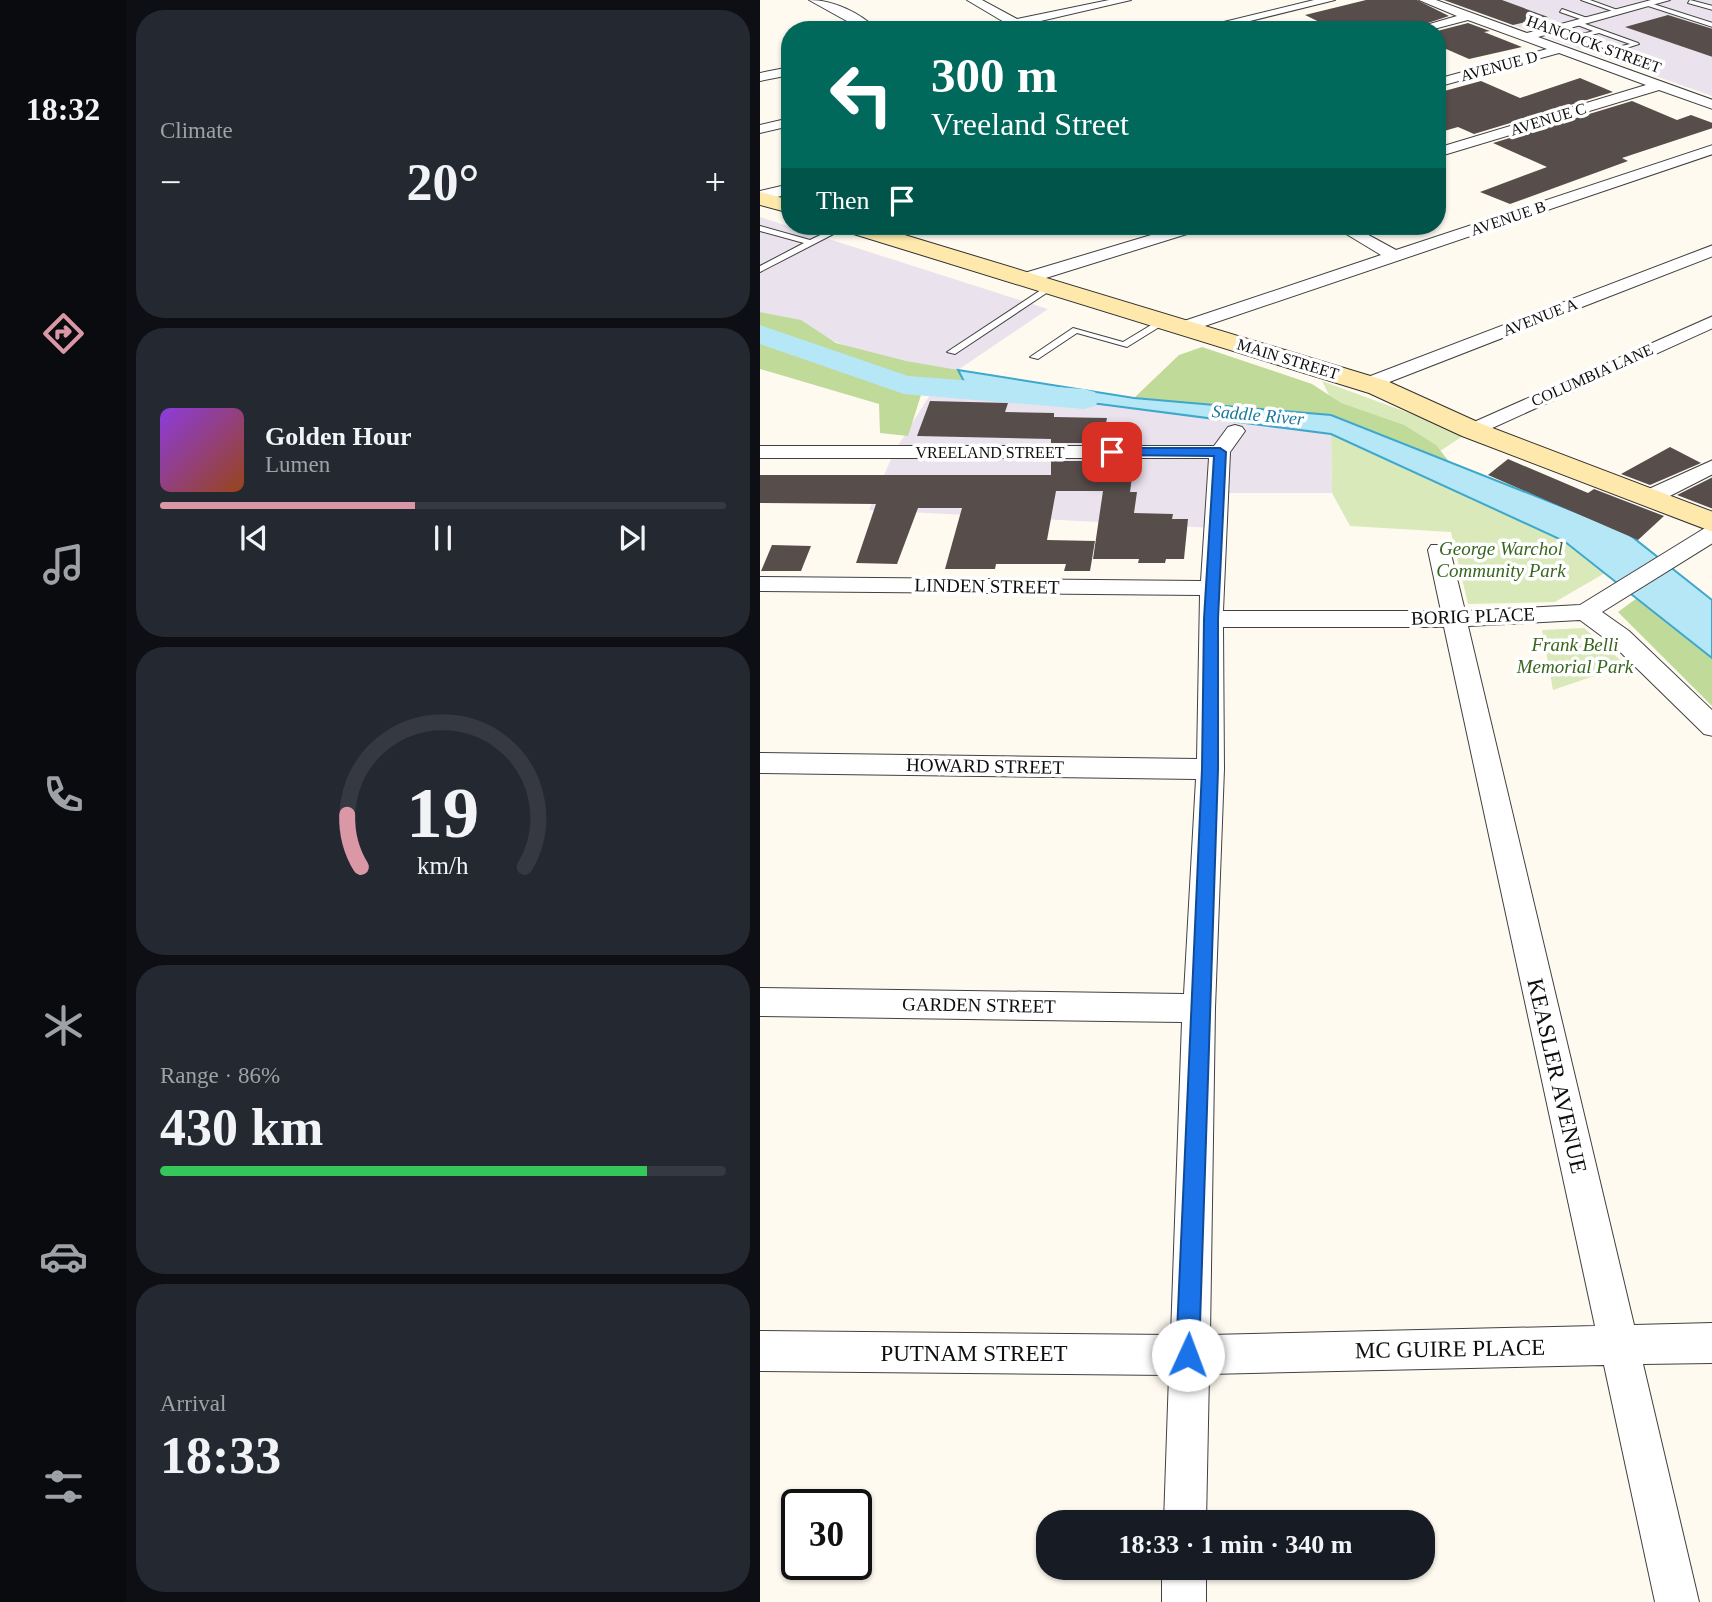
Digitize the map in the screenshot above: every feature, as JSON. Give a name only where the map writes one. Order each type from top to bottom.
[{"type":"street","points":[[815,0],[857,21]]},
{"type":"street","points":[[972,0],[1011,21]]},
{"type":"street","points":[[1024,21],[1121,0]]},
{"type":"street","points":[[1237,21],[1329,0]]},
{"type":"street","points":[[1525,37],[1664,0]]},
{"type":"street","name":"HANCOCK STREET","points":[[1432,1],[1713,105]]},
{"type":"street","points":[[1446,22],[1469,16]]},
{"type":"street","name":"AVENUE D","points":[[1446,81],[1560,49]]},
{"type":"street","points":[[760,61],[781,71]]},
{"type":"street","points":[[760,77],[781,72]]},
{"type":"street","name":"AVENUE C","points":[[1446,150],[1658,86]]},
{"type":"street","points":[[760,129],[781,124]]},
{"type":"street","name":"AVENUE B","points":[[1174,324],[1395,256],[1713,149]]},
{"type":"street","points":[[760,197],[781,191]]},
{"type":"street","points":[[760,197],[781,204]]},
{"type":"street","name":"MAIN STREET","points":[[884,235],[1367,384],[1472,430],[1713,523]]},
{"type":"street","points":[[1027,278],[1168,235]]},
{"type":"street","points":[[1357,235],[1395,256]]},
{"type":"street","name":"AVENUE A","points":[[1367,384],[1713,250]]},
{"type":"street","name":"COLUMBIA LANE","points":[[1472,430],[1713,321]]},
{"type":"street","name":"VREELAND STREET","points":[[760,452],[1227,441],[1213,588]]},
{"type":"street","points":[[1650,497],[1713,466]]},
{"type":"street","name":"BORIG PLACE","points":[[1211,619],[1455,619],[1585,612],[1713,533]]},
{"type":"street","name":"KEASLER AVENUE","points":[[1439,550],[1677,1602]]},
{"type":"street","name":"LINDEN STREET","points":[[760,583],[1213,588]]},
{"type":"street","points":[[1185,1510],[1199,1008],[1210,769],[1213,588]]},
{"type":"street","points":[[1585,612],[1620,637],[1713,727]]},
{"type":"street","name":"HOWARD STREET","points":[[760,762],[1210,769]]},
{"type":"street","name":"GARDEN STREET","points":[[760,1002],[1199,1008]]},
{"type":"street","name":"MC GUIRE PLACE","points":[[1188,1355],[1713,1343]]},
{"type":"street","name":"PUTNAM STREET","points":[[760,1351],[1188,1355]]},
{"type":"street","points":[[1184,1580],[1184,1602]]},
{"type":"lane","points":[[1584,0],[1632,7],[1713,25]]},
{"type":"lane","points":[[1690,1],[1713,8]]},
{"type":"lane","points":[[1562,11],[1599,31],[1636,44],[1614,50],[1578,37],[1599,31]]},
{"type":"lane","points":[[760,228],[781,234]]},
{"type":"lane","points":[[784,235],[811,243]]},
{"type":"lane","points":[[760,269],[827,235]]},
{"type":"lane","points":[[952,352],[1053,286]]},
{"type":"lane","points":[[1035,357],[1076,330],[1124,345],[1174,324]]},
{"type":"shaded area","points":[[1442,0],[1712,0],[1712,96]]},
{"type":"shaded area","points":[[760,217],[781,224],[781,235],[816,235],[1048,309],[958,370],[967,387],[1331,434],[1332,493],[1215,493],[1214,528],[869,510],[894,452],[938,382],[760,312]]},
{"type":"green space","points":[[760,312],[801,320],[836,343],[906,361],[958,370],[971,399],[921,395],[908,436],[880,433],[879,404],[760,369]]},
{"type":"green space","points":[[1202,347],[1312,384],[1341,403],[1404,425],[1436,445],[1451,464],[1331,415],[1134,398],[1179,355]]},
{"type":"green space","points":[[1322,381],[1466,434],[1437,453],[1334,405]]},
{"type":"green space","name":"George Warchol Community Park","points":[[1331,434],[1564,541],[1605,573],[1555,602],[1468,604],[1451,532],[1350,526],[1332,493]]},
{"type":"green space","points":[[1637,598],[1712,658],[1712,706],[1618,612]]},
{"type":"green space","name":"Frank Belli Memorial Park","points":[[1584,628],[1626,665],[1553,690],[1542,630]]},
{"type":"water","name":"Saddle River","points":[[958,370],[1134,398],[1331,415],[1626,532],[1712,600],[1712,658],[1564,541],[1331,434],[967,387]]},
{"type":"building","points":[[1366,0],[1417,0],[1449,16],[1434,21],[1317,21],[1305,15]]},
{"type":"building","points":[[1444,0],[1502,0],[1548,17],[1513,25]]},
{"type":"building","points":[[1668,15],[1713,29],[1713,57],[1625,27]]},
{"type":"building","points":[[1468,23],[1522,47],[1469,59],[1446,49],[1446,29]]},
{"type":"building","points":[[1580,78],[1613,92],[1474,134],[1458,127],[1446,130],[1446,91],[1481,81],[1520,98]]},
{"type":"building","points":[[1632,101],[1677,120],[1691,115],[1713,123],[1713,128],[1622,158],[1628,161],[1510,204],[1480,192],[1547,167],[1493,143]]},
{"type":"building","points":[[930,401],[1008,403],[1005,412],[1054,413],[1054,417],[1107,418],[1102,443],[917,436]]},
{"type":"building","points":[[1670,447],[1701,463],[1650,485],[1621,474]]},
{"type":"building","points":[[1508,459],[1588,493],[1594,489],[1664,516],[1638,540],[1488,475]]},
{"type":"building","points":[[1051,461],[1098,461],[1097,469],[1133,470],[1130,492],[1137,492],[1134,513],[1173,514],[1172,519],[1188,519],[1184,559],[1166,559],[1165,563],[1138,563],[1139,559],[1093,559],[1103,491],[1056,491],[1047,540],[1095,541],[1090,571],[1064,571],[1066,564],[996,564],[995,569],[945,569],[962,508],[918,508],[897,564],[856,563],[876,504],[760,503],[760,475],[1051,475]]},
{"type":"building","points":[[1713,477],[1713,509],[1677,495]]},
{"type":"building","points":[[772,545],[811,546],[801,571],[761,571]]},
{"type":"waterway","name":"Saddle River","points":[[760,334],[904,385],[1084,399]]},
{"type":"route","points":[[1112,452],[1220,452],[1211,619],[1210,769],[1188,1355]]}]
